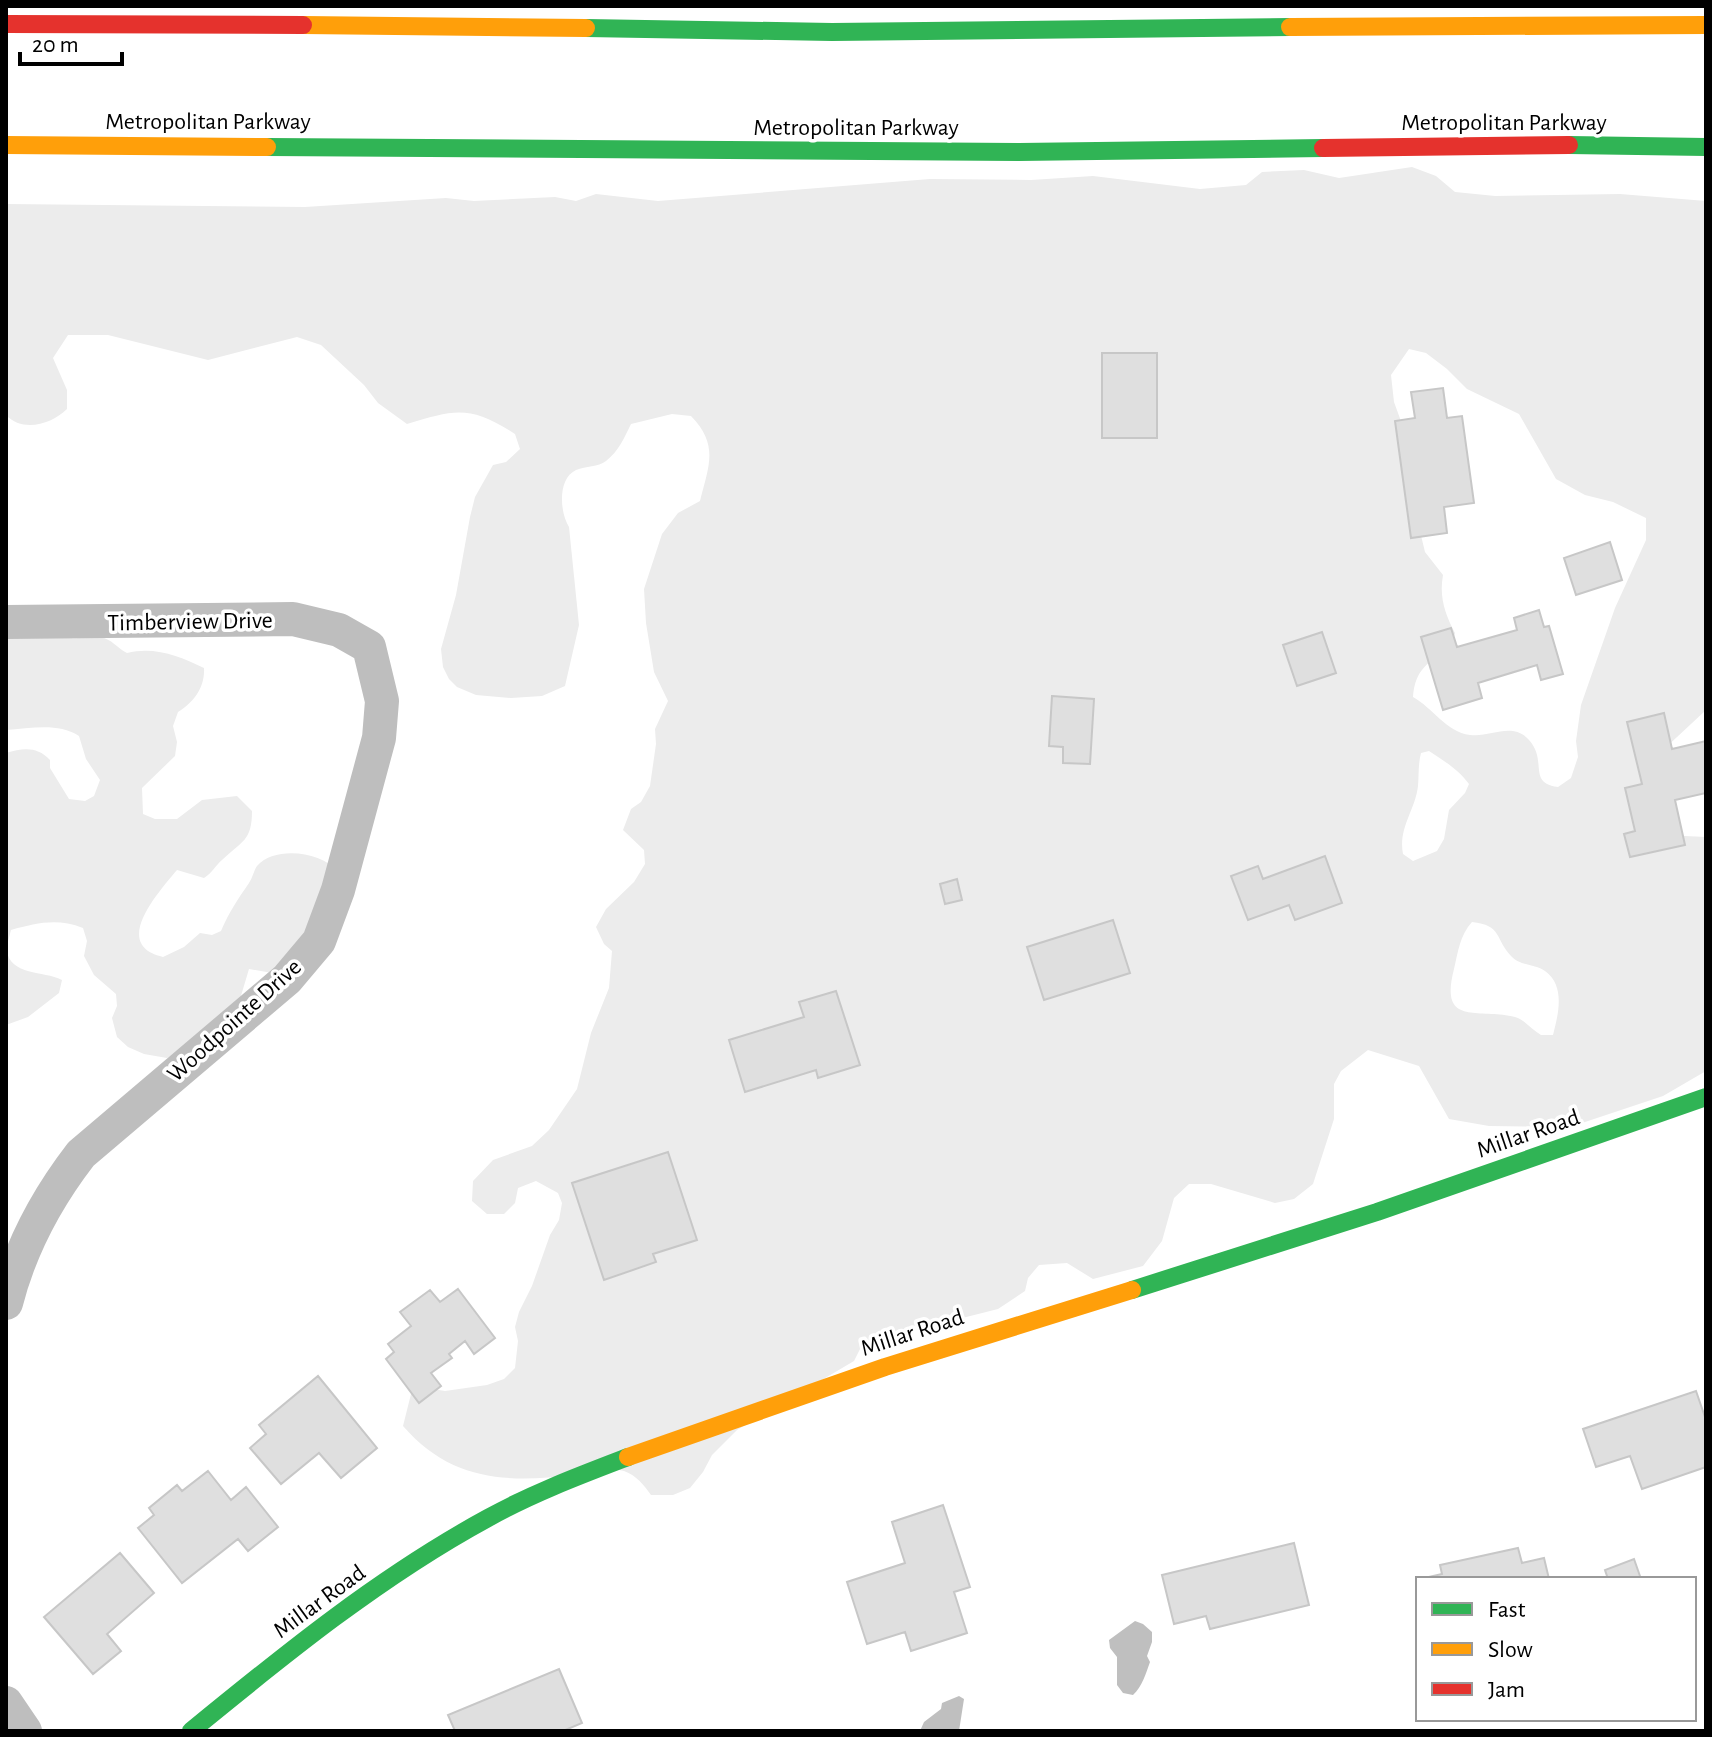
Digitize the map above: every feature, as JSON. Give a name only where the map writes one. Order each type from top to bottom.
[{"type":"main road","points":[[6,24],[495,26],[832,32],[1706,25]]},
{"type":"main road","name":"Metropolitan Parkway","points":[[6,145],[1019,152],[1535,145],[1706,147]]},
{"type":"main road","name":"Millar Road","points":[[191,1731],[301,1642],[423,1556],[490,1517],[565,1480],[887,1365],[1222,1262],[1706,1097]]},
{"type":"street","name":"Timberview Drive","points":[[6,622],[293,619],[339,630],[369,647]]},
{"type":"street","name":"Woodpointe Drive","points":[[6,1303],[34,1227],[54,1190],[81,1154],[287,979],[319,941],[338,890],[379,738],[382,701],[369,647]]},
{"type":"street","points":[[6,1703],[25,1731]]},
{"type":"shaded area","points":[[1412,167],[1436,176],[1455,192],[1495,196],[1620,194],[1706,201],[1706,710],[1647,765],[1638,794],[1664,835],[1706,837],[1706,1071],[1663,1096],[1570,1127],[1489,1126],[1449,1119],[1419,1066],[1368,1050],[1341,1071],[1334,1084],[1334,1119],[1313,1184],[1294,1199],[1275,1203],[1211,1184],[1189,1184],[1174,1198],[1162,1241],[1143,1266],[1093,1279],[1067,1263],[1039,1265],[1028,1278],[1025,1291],[998,1309],[879,1339],[861,1347],[854,1361],[737,1430],[712,1455],[690,1488],[673,1495],[651,1495],[636,1478],[618,1470],[503,1478],[460,1468],[440,1458],[403,1426],[411,1394],[427,1388],[445,1391],[487,1385],[504,1379],[515,1368],[518,1341],[515,1327],[519,1312],[559,1220],[562,1203],[558,1193],[536,1181],[518,1188],[515,1203],[504,1214],[487,1214],[472,1201],[473,1181],[493,1160],[532,1146],[549,1130],[577,1089],[591,1033],[609,988],[612,951],[604,944],[596,927],[606,909],[634,882],[645,864],[644,850],[623,830],[631,809],[641,802],[650,786],[655,729],[668,701],[654,672],[644,589],[662,534],[678,513],[700,501],[709,446],[691,416],[672,414],[631,424],[611,457],[570,474],[563,488],[562,505],[569,527],[579,625],[565,686],[542,696],[511,698],[476,695],[457,687],[449,679],[443,667],[441,649],[456,595],[475,497],[493,465],[506,462],[520,449],[515,434],[486,418],[462,412],[407,424],[378,403],[364,385],[321,345],[297,337],[208,360],[108,335],[68,335],[53,358],[67,390],[67,409],[54,419],[37,424],[13,421],[6,415],[6,204],[305,207],[446,198],[474,201],[555,197],[576,201],[596,194],[658,201],[930,179],[1031,180],[1093,176],[1200,189],[1246,185],[1262,172],[1304,170],[1339,178]],"holes":[[[1409,349],[1426,353],[1467,389],[1519,414],[1556,479],[1585,495],[1613,502],[1646,518],[1646,540],[1615,608],[1581,705],[1576,741],[1578,757],[1571,778],[1558,787],[1543,781],[1534,748],[1522,734],[1508,731],[1478,735],[1461,733],[1413,697],[1420,673],[1429,662],[1451,649],[1455,633],[1444,605],[1443,575],[1425,552],[1417,519],[1406,435],[1394,402],[1391,375]],[[1429,751],[1469,784],[1449,810],[1444,839],[1437,851],[1413,861],[1403,854],[1402,845],[1418,786],[1421,753]],[[1472,922],[1488,926],[1515,959],[1552,977],[1559,1001],[1553,1035],[1541,1035],[1515,1017],[1475,1013],[1457,1007],[1452,1000],[1451,987],[1465,932]]]},
{"type":"shaded area","points":[[51,629],[72,638],[104,638],[127,653],[167,653],[204,668],[203,681],[197,693],[178,712],[173,726],[177,742],[175,756],[142,788],[143,814],[155,819],[177,819],[202,800],[237,796],[252,811],[248,835],[207,876],[204,878],[177,870],[159,892],[139,931],[140,942],[148,951],[163,957],[184,947],[200,933],[212,935],[221,931],[257,866],[274,856],[309,855],[330,864],[338,873],[345,895],[272,973],[249,969],[240,999],[191,1046],[167,1058],[144,1054],[128,1047],[117,1037],[112,1018],[117,1006],[116,994],[94,975],[84,956],[87,941],[83,928],[47,923],[11,930],[6,949],[6,753],[30,749],[45,755],[69,799],[85,801],[94,796],[100,780],[86,759],[79,736],[53,728],[6,730],[6,639]]},
{"type":"shaded area","points":[[6,949],[9,958],[21,968],[62,980],[59,993],[28,1017],[6,1025]]},
{"type":"shaded area","points":[[1135,1621],[1152,1632],[1152,1642],[1147,1656],[1150,1662],[1147,1671],[1133,1695],[1123,1693],[1117,1685],[1117,1657],[1110,1648],[1109,1640]]},
{"type":"shaded area","points":[[959,1696],[964,1699],[959,1731],[920,1731],[924,1722],[941,1709],[942,1703]]},
{"type":"building","points":[[1102,353],[1157,353],[1157,438],[1102,438]]},
{"type":"building","points":[[1443,388],[1447,418],[1462,416],[1474,503],[1444,507],[1447,533],[1411,538],[1395,421],[1415,418],[1411,392]]},
{"type":"building","points":[[1610,542],[1622,580],[1576,595],[1564,558]]},
{"type":"building","points":[[1539,610],[1544,627],[1549,626],[1563,674],[1541,680],[1537,665],[1478,683],[1482,698],[1443,710],[1421,637],[1451,628],[1457,647],[1517,630],[1514,618]]},
{"type":"building","points":[[1322,632],[1336,673],[1297,686],[1283,645]]},
{"type":"building","points":[[1052,696],[1094,699],[1090,764],[1063,763],[1063,747],[1049,746]]},
{"type":"building","points":[[1664,713],[1672,749],[1706,741],[1706,793],[1675,800],[1685,845],[1630,857],[1624,834],[1635,831],[1625,788],[1642,784],[1627,722]]},
{"type":"building","points":[[1325,856],[1342,903],[1295,920],[1289,905],[1248,920],[1231,876],[1258,866],[1263,879]]},
{"type":"building","points":[[957,879],[962,900],[945,904],[940,884]]},
{"type":"building","points":[[1113,920],[1130,973],[1044,1000],[1027,947]]},
{"type":"building","points":[[836,991],[860,1065],[818,1078],[816,1070],[745,1092],[729,1040],[804,1017],[799,1002]]},
{"type":"building","points":[[668,1152],[697,1240],[653,1254],[656,1262],[604,1280],[572,1183]]},
{"type":"building","points":[[458,1289],[495,1338],[474,1354],[465,1341],[449,1354],[452,1358],[431,1373],[441,1386],[419,1403],[386,1359],[394,1352],[388,1344],[411,1326],[400,1312],[430,1290],[440,1302]]},
{"type":"building","points":[[318,1376],[377,1448],[341,1478],[319,1453],[281,1484],[250,1448],[266,1434],[259,1425]]},
{"type":"building","points":[[1696,1391],[1706,1420],[1706,1467],[1642,1489],[1630,1456],[1596,1467],[1583,1429]]},
{"type":"building","points":[[208,1471],[231,1500],[246,1487],[278,1527],[248,1551],[238,1539],[182,1583],[138,1528],[154,1515],[149,1508],[177,1485],[182,1491]]},
{"type":"building","points":[[943,1505],[970,1587],[954,1592],[967,1633],[911,1651],[905,1632],[867,1644],[847,1582],[905,1563],[892,1522]]},
{"type":"building","points":[[1294,1543],[1309,1605],[1210,1629],[1206,1616],[1174,1624],[1162,1575]]},
{"type":"building","points":[[1518,1548],[1522,1563],[1544,1558],[1549,1577],[1429,1577],[1442,1574],[1440,1565]]},
{"type":"building","points":[[120,1553],[154,1593],[107,1634],[121,1651],[93,1674],[44,1617]]},
{"type":"building","points":[[1634,1559],[1640,1577],[1607,1577],[1605,1570]]},
{"type":"building","points":[[559,1669],[582,1723],[563,1731],[455,1731],[448,1715]]},
{"type":"traffic: fast","points":[[586,28],[832,32],[1290,27]]},
{"type":"traffic: fast","points":[[1569,145],[1706,147]]},
{"type":"traffic: fast","points":[[267,147],[1019,152],[1323,148]]},
{"type":"traffic: fast","points":[[1132,1290],[1377,1212],[1706,1097]]},
{"type":"traffic: fast","points":[[191,1731],[335,1617],[448,1541],[522,1500],[628,1457]]},
{"type":"traffic: slow","points":[[303,25],[586,28]]},
{"type":"traffic: slow","points":[[1290,27],[1706,25]]},
{"type":"traffic: slow","points":[[6,145],[267,147]]},
{"type":"traffic: slow","points":[[628,1457],[885,1367],[1132,1290]]},
{"type":"traffic: jam","points":[[6,24],[303,25]]},
{"type":"traffic: jam","points":[[1323,148],[1569,145]]}]
